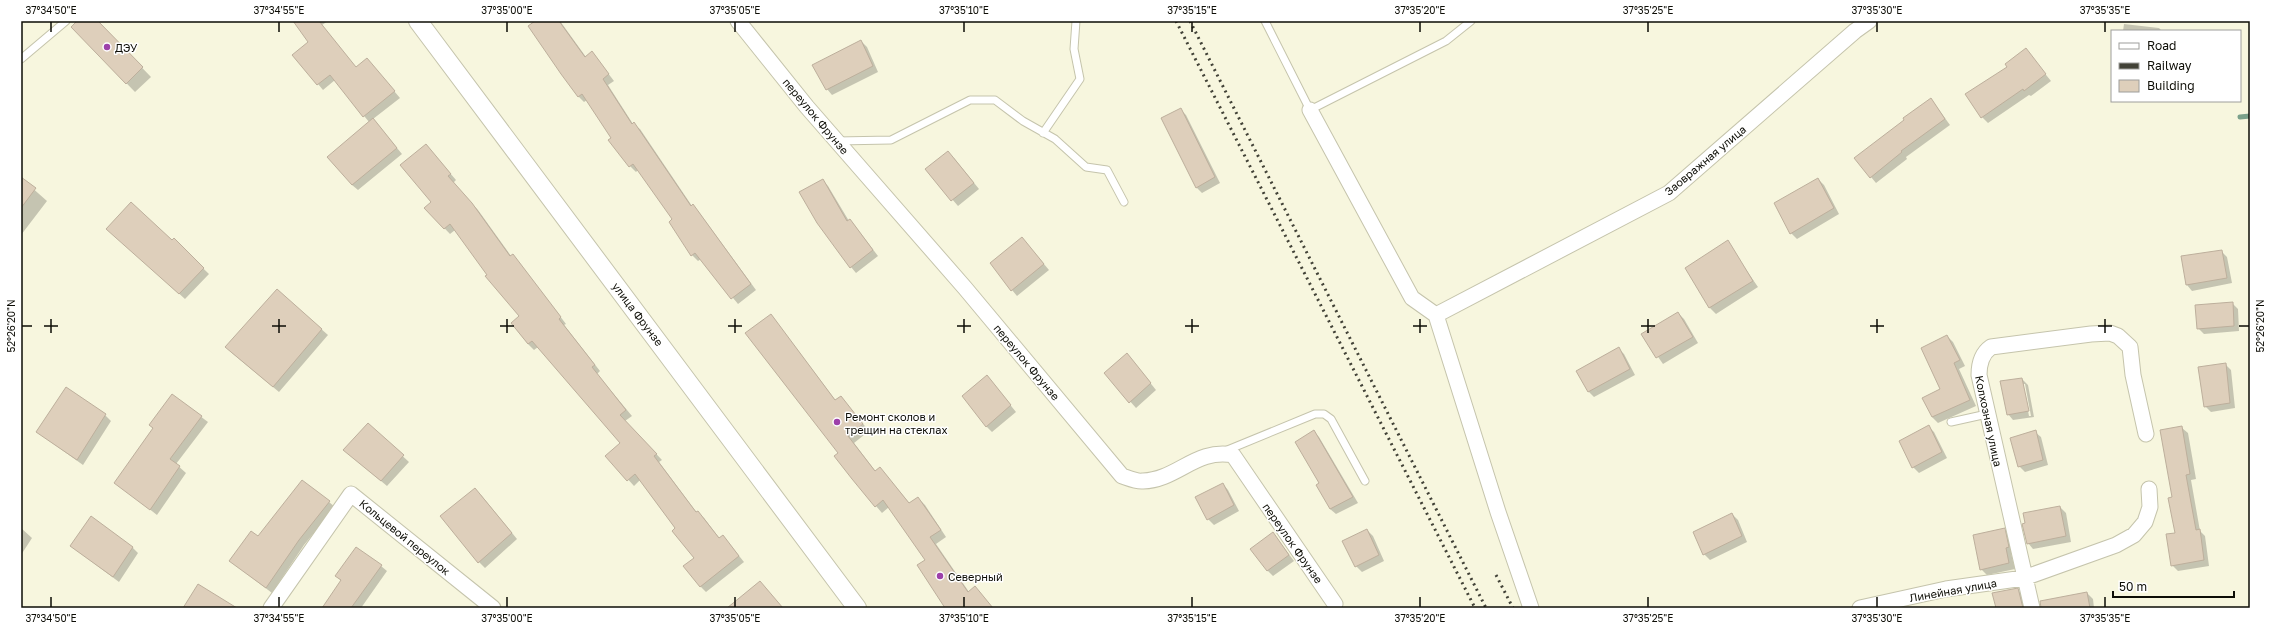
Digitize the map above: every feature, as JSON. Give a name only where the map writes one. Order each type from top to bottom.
[{"type":"street","name":"улица Фрунзе","points":[[418,21],[857,608]]},
{"type":"street","name":"переулок Фрунзе","points":[[738,21],[837,141],[965,288],[1122,476],[1142,482],[1164,477],[1208,454],[1221,453],[1233,455],[1335,604]]},
{"type":"street","name":"Заовражная улица","points":[[1436,315],[1669,193],[1855,31],[1869,21]]},
{"type":"street","points":[[1310,110],[1412,298],[1436,315],[1498,512],[1531,608]]},
{"type":"street","name":"Колхозная улица","points":[[2032,608],[1987,414],[1979,370],[1982,356],[1991,347],[2110,333],[2118,336],[2130,347],[2146,434]]},
{"type":"street","name":"Линейная улица","points":[[1860,608],[1946,589],[2024,578],[2116,545],[2134,535],[2149,515],[2149,489]]},
{"type":"street","name":"Кольцевой переулок","points":[[271,608],[351,494],[493,608]]},
{"type":"lane","points":[[21,59],[66,21]]},
{"type":"lane","points":[[1043,132],[1080,79],[1074,49],[1076,21]]},
{"type":"lane","points":[[1265,21],[1310,110],[1446,41],[1471,21]]},
{"type":"lane","points":[[837,141],[891,140],[970,100],[995,100],[1023,121],[1055,139],[1086,167],[1107,170],[1124,202]]},
{"type":"lane","points":[[1221,453],[1315,414],[1324,414],[1331,419],[1365,481]]},
{"type":"lane","points":[[1951,422],[1987,414]]},
{"type":"building","name":"ДЭУ","points":[[77,21],[98,21],[143,67],[126,84],[71,27]]},
{"type":"building","points":[[293,21],[319,21],[356,67],[367,58],[395,91],[363,117],[330,75],[317,85],[292,55],[308,42]]},
{"type":"building","points":[[535,21],[559,21],[585,57],[592,51],[609,74],[603,79],[632,124],[634,122],[691,206],[693,204],[751,284],[731,299],[695,253],[691,256],[669,222],[672,219],[633,164],[629,167],[608,140],[611,138],[582,94],[578,97],[528,26]]},
{"type":"building","points":[[861,40],[873,66],[826,90],[812,65]]},
{"type":"building","points":[[2026,48],[2046,74],[2024,91],[2023,89],[1981,118],[1965,94],[2007,67],[2005,64]]},
{"type":"building","points":[[1931,98],[1945,119],[1901,151],[1902,152],[1870,178],[1854,158],[1904,120],[1903,118]]},
{"type":"building","points":[[1181,108],[1215,177],[1196,188],[1161,118]]},
{"type":"building","points":[[373,118],[397,148],[352,185],[327,157]]},
{"type":"building","points":[[426,144],[451,174],[448,176],[472,203],[510,256],[513,254],[561,317],[559,319],[595,365],[592,367],[626,410],[620,415],[657,454],[654,456],[696,512],[698,511],[719,538],[723,535],[739,556],[700,587],[683,566],[694,558],[672,531],[675,528],[635,474],[627,481],[605,456],[620,443],[532,341],[528,344],[511,323],[519,316],[485,276],[487,275],[450,224],[444,229],[424,208],[431,202],[400,165]]},
{"type":"building","points":[[948,151],[974,183],[951,201],[925,169]]},
{"type":"building","points":[[21,177],[36,188],[21,208]]},
{"type":"building","points":[[1818,178],[1834,208],[1790,234],[1774,203]]},
{"type":"building","points":[[823,179],[847,221],[850,219],[873,250],[850,268],[817,223],[799,192]]},
{"type":"building","points":[[131,202],[172,240],[174,238],[204,268],[179,294],[106,229]]},
{"type":"building","points":[[1022,237],[1044,264],[1011,291],[990,263]]},
{"type":"building","points":[[1728,240],[1753,281],[1709,308],[1685,268]]},
{"type":"building","points":[[2222,250],[2227,278],[2186,285],[2181,256]]},
{"type":"building","points":[[277,289],[322,329],[273,387],[225,347]]},
{"type":"building","points":[[2233,302],[2234,326],[2197,329],[2195,305]]},
{"type":"building","points":[[1678,312],[1693,337],[1656,358],[1641,334]]},
{"type":"building","points":[[771,314],[835,400],[841,396],[863,424],[848,436],[875,471],[880,467],[909,503],[918,497],[941,530],[930,537],[968,592],[975,586],[993,608],[945,608],[917,565],[925,560],[883,500],[875,507],[834,456],[838,453],[745,333]]},
{"type":"building","points":[[1947,335],[1960,360],[1954,363],[1970,400],[1932,417],[1922,398],[1940,389],[1921,348]]},
{"type":"building","points":[[1619,347],[1630,369],[1588,392],[1576,371]]},
{"type":"building","points":[[1127,353],[1151,383],[1129,403],[1104,373]]},
{"type":"building","points":[[2226,363],[2230,403],[2204,407],[2198,367]]},
{"type":"building","points":[[987,375],[1011,405],[986,427],[962,396]]},
{"type":"building","points":[[2022,378],[2029,411],[2007,415],[2000,381]]},
{"type":"building","points":[[66,387],[106,414],[77,460],[36,432]]},
{"type":"building","points":[[172,394],[202,416],[170,459],[180,466],[150,510],[114,483],[153,428],[149,425]]},
{"type":"building","points":[[368,423],[404,455],[381,481],[343,450]]},
{"type":"building","points":[[1929,425],[1942,452],[1912,468],[1899,441]]},
{"type":"building","points":[[2182,426],[2190,474],[2186,475],[2196,530],[2200,529],[2204,560],[2171,566],[2166,534],[2175,533],[2168,498],[2172,497],[2160,430]]},
{"type":"building","points":[[1314,430],[1353,497],[1330,509],[1316,485],[1319,483],[1295,442]]},
{"type":"building","points":[[2036,430],[2043,460],[2018,467],[2010,438]]},
{"type":"building","points":[[302,480],[330,501],[299,540],[266,588],[229,561],[251,531],[258,536]]},
{"type":"building","points":[[1223,483],[1234,505],[1207,520],[1195,497]]},
{"type":"building","points":[[475,488],[512,533],[478,563],[440,516]]},
{"type":"building","points":[[2060,506],[2066,536],[2027,544],[2022,524],[2025,523],[2023,513]]},
{"type":"building","points":[[1732,513],[1742,536],[1703,555],[1693,532]]},
{"type":"building","points":[[91,516],[133,547],[113,577],[70,546]]},
{"type":"building","points":[[2005,528],[2009,547],[2006,548],[2009,563],[1980,570],[1973,535]]},
{"type":"building","points":[[1367,529],[1379,555],[1355,567],[1342,541]]},
{"type":"building","points":[[1273,532],[1289,555],[1267,571],[1250,549]]},
{"type":"building","points":[[356,547],[382,565],[351,608],[322,608],[341,580],[335,576]]},
{"type":"building","points":[[760,581],[783,608],[727,608]]},
{"type":"building","points":[[198,584],[237,608],[183,608]]},
{"type":"building","points":[[2018,588],[2023,608],[1996,608],[1992,593]]},
{"type":"building","points":[[2087,592],[2090,608],[2041,608],[2040,601]]},
{"type":"waterway","points":[[2240,117],[2250,116]]},
{"type":"railway","points":[[1176,21],[1475,608]]},
{"type":"railway","points":[[1190,21],[1486,608]]},
{"type":"railway","points":[[1496,575],[1513,608]]},
{"type":"place","name":"ДЭУ","points":[[107,47]]},
{"type":"place","name":"Ремонт сколов и трещин на стеклах","points":[[837,422]]},
{"type":"place","name":"Северный","points":[[940,576]]}]
